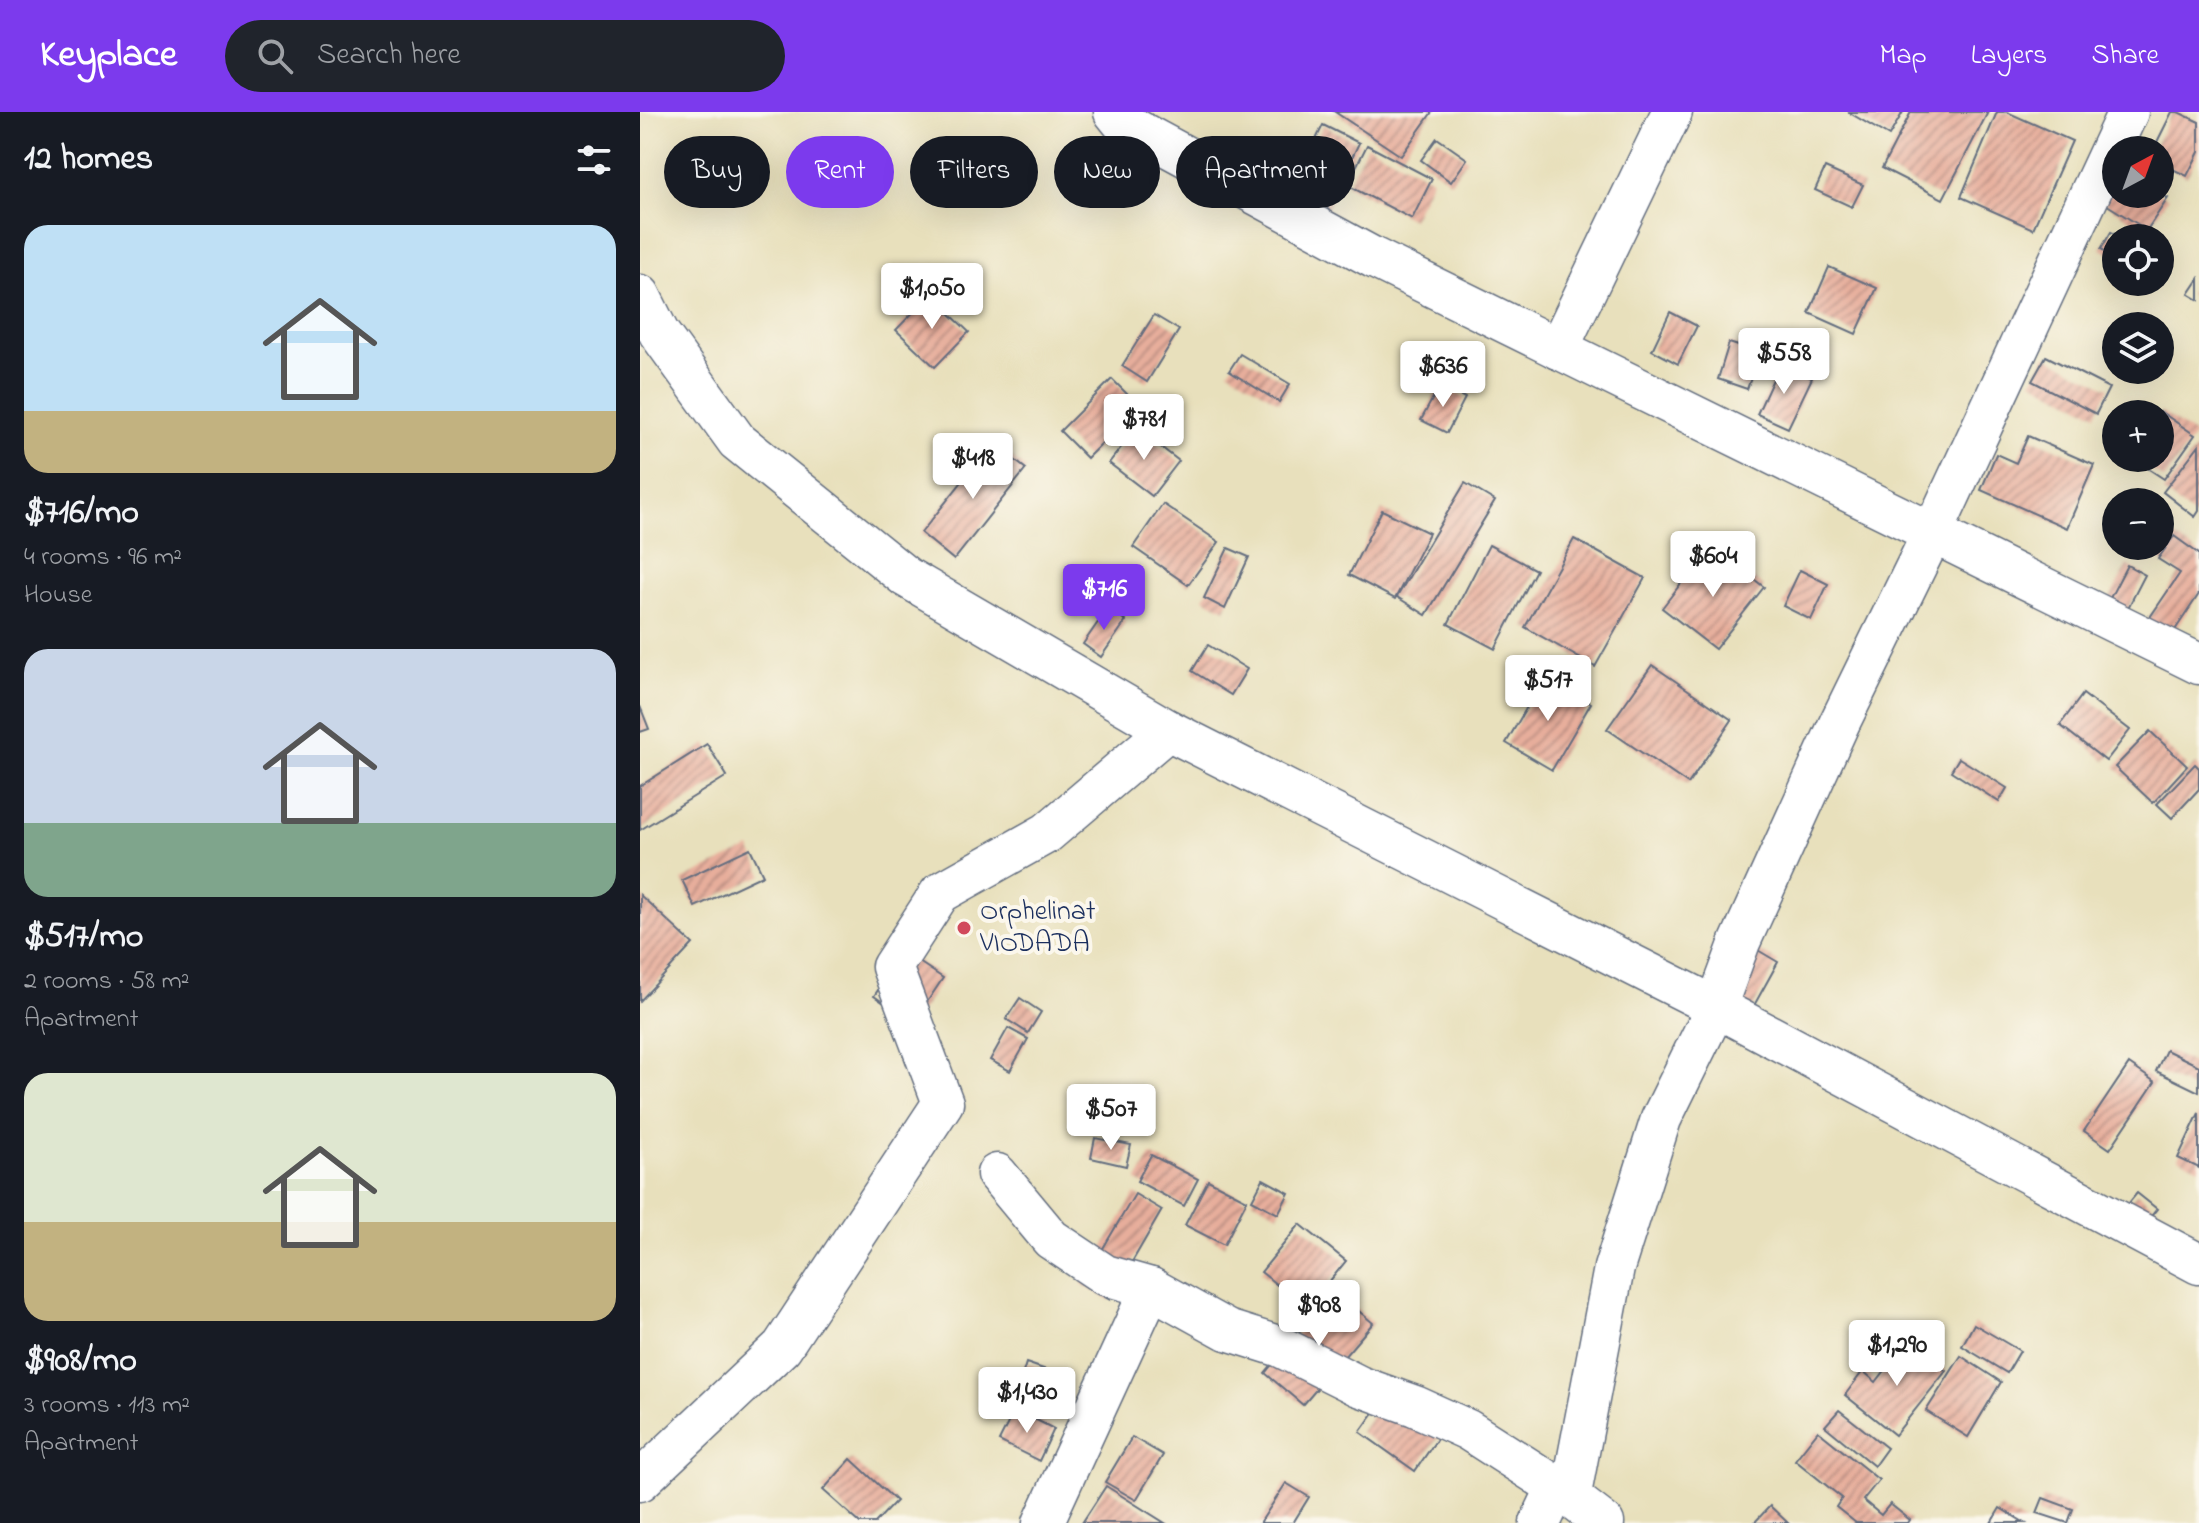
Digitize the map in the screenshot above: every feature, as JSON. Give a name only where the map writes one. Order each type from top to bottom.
[{"type":"street","points":[[1114,112],[1122,122],[1360,251],[2199,664]]},
{"type":"street","points":[[1558,349],[1672,112]]},
{"type":"street","points":[[1557,1487],[1571,1494],[1614,1268],[1661,1119],[1716,1007],[1740,942],[1839,724],[1933,532],[2119,115]]},
{"type":"street","points":[[640,295],[659,333],[737,441],[906,577],[1168,730],[1716,1007],[2199,1264]]},
{"type":"street","points":[[640,1481],[782,1347],[943,1103],[919,1032],[892,967],[940,893],[1047,833],[1168,730]]},
{"type":"street","points":[[997,1174],[1051,1239],[1105,1275],[1151,1288],[1227,1330],[1281,1347],[1359,1386],[1415,1406],[1468,1430],[1557,1487],[1604,1523]]},
{"type":"street","points":[[1043,1523],[1151,1288]]},
{"type":"street","points":[[1540,1523],[1557,1487]]},
{"type":"building","points":[[1335,112],[1432,112],[1401,156]]},
{"type":"building","points":[[1848,112],[1903,112],[1889,136]]},
{"type":"building","points":[[1911,112],[1988,112],[1943,199],[1882,168]]},
{"type":"building","points":[[1997,112],[2007,112],[2072,141],[2033,229],[1961,197]]},
{"type":"building","points":[[2172,112],[2199,122],[2199,152],[2187,176],[2174,170],[2174,136],[2160,136]]},
{"type":"building","points":[[1323,125],[1345,136],[1318,136]]},
{"type":"building","points":[[1437,138],[1467,159],[1451,182],[1421,160]]},
{"type":"building","points":[[1367,145],[1432,179],[1412,219],[1355,189],[1355,169]]},
{"type":"building","points":[[1825,168],[1863,185],[1852,207],[1815,190]]},
{"type":"building","points":[[2112,208],[2161,208],[2151,224],[2137,224]]},
{"type":"building","points":[[1829,267],[1877,288],[1856,334],[1809,313]]},
{"type":"building","points":[[2199,279],[2199,300],[2189,294]]},
{"type":"building","points":[[930,295],[969,332],[935,367],[896,330]]},
{"type":"building","points":[[1670,312],[1697,326],[1678,364],[1652,350]]},
{"type":"building","points":[[1154,315],[1179,330],[1147,382],[1122,366]]},
{"type":"building","points":[[1729,343],[1760,353],[1747,389],[1718,379]]},
{"type":"building","points":[[1240,354],[1290,384],[1279,402],[1229,371]]},
{"type":"building","points":[[2046,356],[2109,388],[2096,414],[2032,381]]},
{"type":"building","points":[[1780,364],[1812,378],[1788,428],[1757,414]]},
{"type":"building","points":[[1112,379],[1139,406],[1087,458],[1060,431]]},
{"type":"building","points":[[1440,385],[1465,398],[1447,433],[1421,420]]},
{"type":"building","points":[[2174,421],[2195,435],[2174,465]]},
{"type":"building","points":[[1136,428],[1179,461],[1152,496],[1109,463]]},
{"type":"building","points":[[2028,436],[2094,465],[2067,528],[1981,490],[1996,454],[2016,463]]},
{"type":"building","points":[[993,443],[1026,469],[954,560],[921,533]]},
{"type":"building","points":[[2199,445],[2199,511],[2195,517],[2174,501],[2174,488],[2166,488]]},
{"type":"building","points":[[2153,472],[2169,472],[2164,479]]},
{"type":"building","points":[[1465,483],[1495,501],[1426,615],[1397,597]]},
{"type":"building","points":[[1163,504],[1219,542],[1188,585],[1133,547]]},
{"type":"building","points":[[1382,510],[1429,533],[1395,599],[1349,575]]},
{"type":"building","points":[[2174,536],[2199,554],[2199,594],[2167,642],[2144,626],[2180,573],[2160,560],[2174,560]]},
{"type":"building","points":[[1574,539],[1645,578],[1595,667],[1525,627]]},
{"type":"building","points":[[1489,545],[1536,570],[1495,649],[1448,624]]},
{"type":"building","points":[[1228,548],[1249,557],[1225,609],[1204,598]]},
{"type":"building","points":[[1719,552],[1764,587],[1715,649],[1662,608],[1696,564],[1704,571]]},
{"type":"building","points":[[2127,565],[2145,575],[2113,637],[2095,627]]},
{"type":"building","points":[[1800,570],[1828,584],[1811,620],[1783,606]]},
{"type":"building","points":[[1108,608],[1126,621],[1101,657],[1083,644]]},
{"type":"building","points":[[1208,645],[1247,669],[1231,695],[1192,671]]},
{"type":"building","points":[[1652,665],[1732,720],[1688,784],[1607,729]]},
{"type":"building","points":[[1545,676],[1591,703],[1552,770],[1506,743]]},
{"type":"building","points":[[2083,694],[2130,730],[2106,761],[2060,725]]},
{"type":"building","points":[[640,706],[649,729],[640,732]]},
{"type":"building","points":[[2150,731],[2187,766],[2153,803],[2115,767]]},
{"type":"building","points":[[707,744],[727,776],[640,830],[640,786]]},
{"type":"building","points":[[1959,758],[2007,788],[1999,802],[1951,771]]},
{"type":"building","points":[[2195,764],[2199,768],[2199,789],[2172,818],[2157,804]]},
{"type":"building","points":[[750,848],[763,875],[695,907],[682,880]]},
{"type":"building","points":[[640,895],[693,944],[640,1001]]},
{"type":"building","points":[[1756,949],[1778,962],[1751,1011],[1728,998]]},
{"type":"building","points":[[904,952],[943,978],[913,1023],[874,996]]},
{"type":"building","points":[[1020,998],[1041,1012],[1028,1033],[1006,1019]]},
{"type":"building","points":[[1008,1028],[1028,1039],[1010,1071],[990,1060]]},
{"type":"building","points":[[2166,1050],[2199,1066],[2199,1092],[2156,1071]]},
{"type":"building","points":[[2129,1064],[2155,1082],[2110,1149],[2084,1131]]},
{"type":"building","points":[[2199,1113],[2199,1168],[2178,1158]]},
{"type":"building","points":[[1095,1138],[1131,1145],[1126,1166],[1091,1158]]},
{"type":"building","points":[[1151,1155],[1198,1179],[1184,1206],[1137,1181]]},
{"type":"building","points":[[1263,1179],[1289,1193],[1278,1214],[1252,1200]]},
{"type":"building","points":[[1208,1180],[1247,1200],[1224,1245],[1185,1225]]},
{"type":"building","points":[[2137,1193],[2157,1209],[2144,1225],[2124,1209]]},
{"type":"building","points":[[1135,1194],[1162,1210],[1110,1300],[1082,1284]]},
{"type":"building","points":[[1300,1224],[1346,1261],[1307,1309],[1261,1272]]},
{"type":"building","points":[[1334,1290],[1373,1323],[1303,1405],[1265,1373]]},
{"type":"building","points":[[1974,1324],[2020,1351],[2007,1373],[1962,1346]]},
{"type":"building","points":[[1908,1341],[1946,1371],[1895,1435],[1845,1395],[1863,1371],[1876,1382]]},
{"type":"building","points":[[1961,1356],[2001,1382],[1968,1437],[1926,1411]]},
{"type":"building","points":[[1026,1363],[1064,1376],[1052,1414],[1014,1401]]},
{"type":"building","points":[[1398,1379],[1452,1417],[1415,1471],[1360,1432]]},
{"type":"building","points":[[1015,1409],[1054,1429],[1039,1461],[999,1441]]},
{"type":"building","points":[[1839,1410],[1887,1448],[1874,1466],[1825,1426]]},
{"type":"building","points":[[1818,1431],[1879,1480],[1863,1500],[1881,1515],[1890,1504],[1910,1520],[1908,1523],[1856,1523],[1836,1507],[1842,1498],[1795,1460]]},
{"type":"building","points":[[1132,1437],[1163,1455],[1136,1500],[1105,1482]]},
{"type":"building","points":[[851,1459],[896,1501],[875,1523],[860,1523],[823,1490]]},
{"type":"building","points":[[1286,1483],[1309,1497],[1293,1523],[1260,1523]]},
{"type":"building","points":[[1106,1486],[1165,1523],[1082,1523]]},
{"type":"building","points":[[2043,1498],[2073,1509],[2068,1523],[2037,1513]]},
{"type":"building","points":[[1770,1506],[1788,1523],[1754,1523]]},
{"type":"building","points":[[2000,1508],[2025,1523],[1991,1523]]},
{"type":"place","name":"Orphelinat VIODADA","points":[[964,928]]}]
